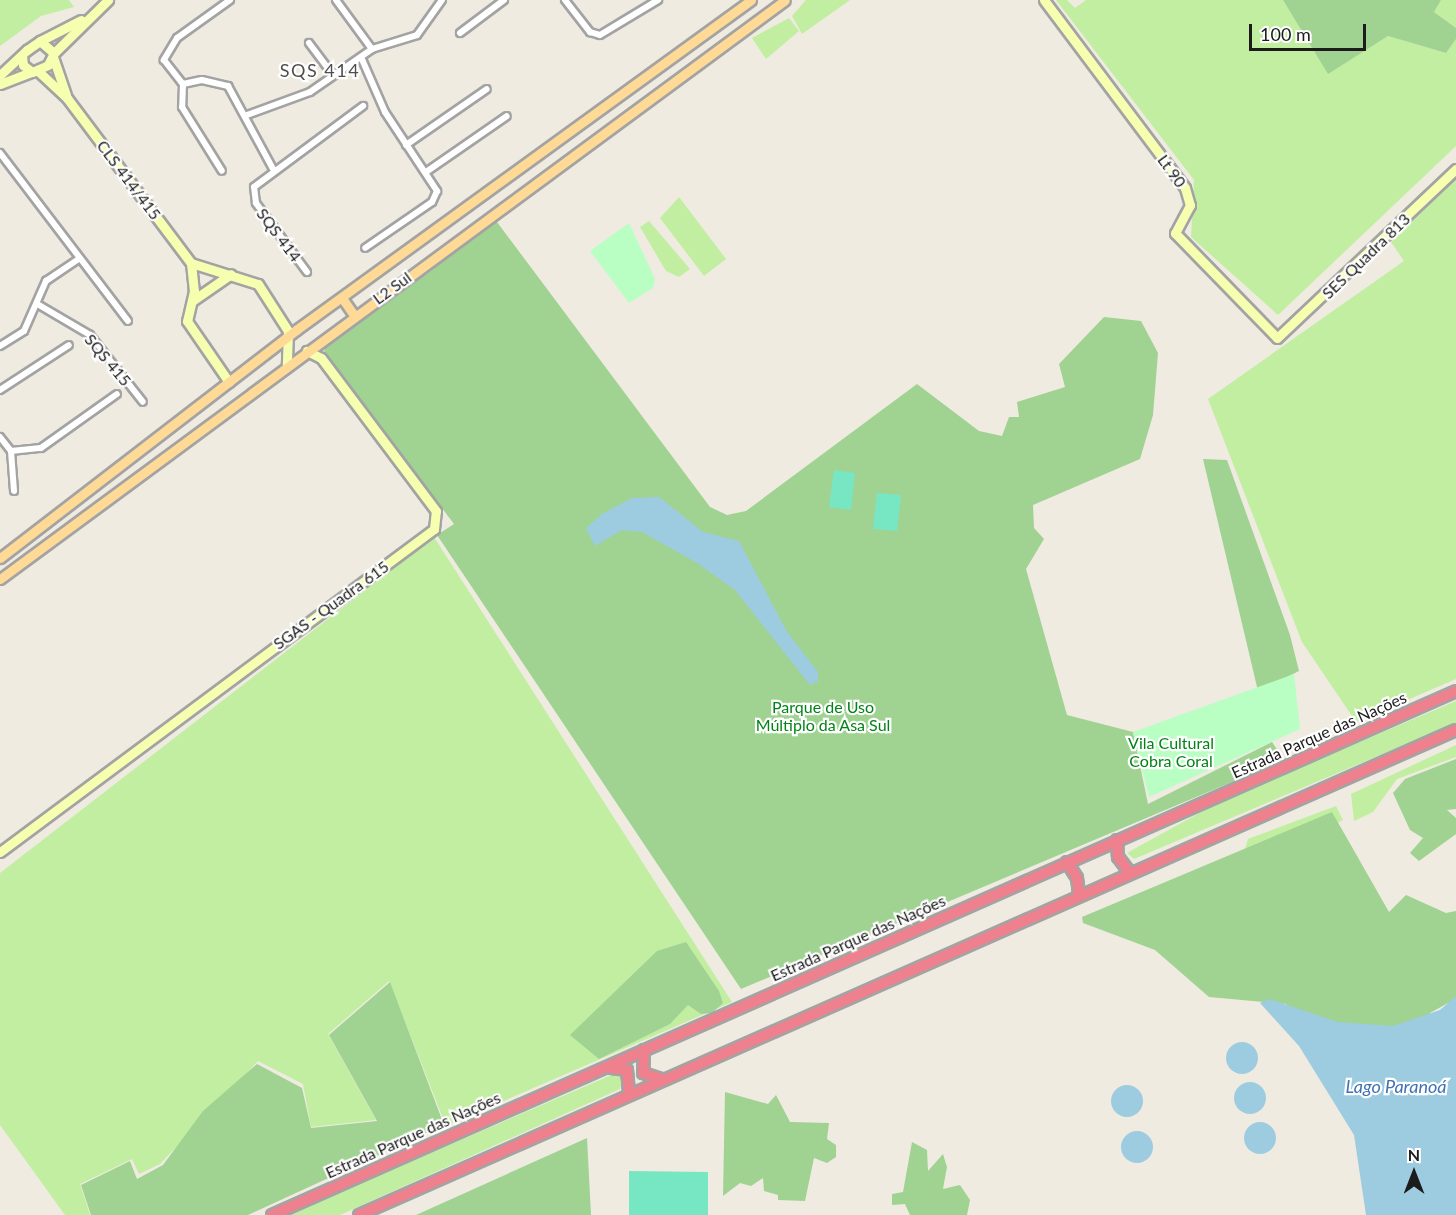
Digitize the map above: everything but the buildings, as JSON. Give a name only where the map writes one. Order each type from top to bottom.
[{"type":"highway","name":"Estrada Parque das Nações","points":[[272,1215],[1456,691]]},
{"type":"highway","points":[[359,1215],[663,1078],[1456,730]]},
{"type":"highway","points":[[1117,840],[1118,857],[1130,873]]},
{"type":"highway","points":[[1067,862],[1077,878],[1079,895]]},
{"type":"highway","points":[[644,1050],[643,1073],[663,1078]]},
{"type":"highway","points":[[608,1068],[627,1070],[629,1094]]},
{"type":"main road","name":"L2 Sul","points":[[0,558],[290,335],[751,0]]},
{"type":"main road","name":"L2 Sul","points":[[0,579],[286,365],[785,0]]},
{"type":"main road","points":[[342,298],[354,315]]},
{"type":"main road","points":[[177,423],[187,440]]},
{"type":"street","points":[[0,75],[40,41],[83,19],[108,0]]},
{"type":"street","points":[[222,171],[182,107],[183,84],[164,53],[230,0]]},
{"type":"street","points":[[336,0],[372,49]]},
{"type":"street","points":[[247,115],[310,92],[372,49],[417,35],[442,0]]},
{"type":"street","points":[[460,33],[504,0]]},
{"type":"street","points":[[565,0],[590,32],[600,36],[658,0]]},
{"type":"street","name":"Lt 90","points":[[1044,0],[1185,188],[1190,208],[1175,233],[1273,336]]},
{"type":"street","points":[[0,84],[35,71],[54,55],[83,19]]},
{"type":"street","points":[[40,41],[54,55]]},
{"type":"street","points":[[309,43],[333,75]]},
{"type":"street","name":"CLS 414/415","points":[[22,55],[22,66],[35,71],[67,98],[191,263]]},
{"type":"street","name":"CLS 414/415","points":[[54,55],[67,98]]},
{"type":"street","points":[[361,57],[406,146],[436,185],[436,198],[365,248]]},
{"type":"street","points":[[183,84],[218,81],[247,115],[273,169]]},
{"type":"street","points":[[406,146],[487,89]]},
{"type":"street","name":"SQS 414","points":[[307,272],[254,200],[254,187],[273,169],[363,106]]},
{"type":"street","points":[[426,172],[507,116]]},
{"type":"street","points":[[0,153],[128,321]]},
{"type":"street","name":"SES Quadra 813","points":[[1273,336],[1284,336],[1456,169]]},
{"type":"street","points":[[0,346],[24,331],[39,305],[46,281],[79,259]]},
{"type":"street","points":[[229,382],[191,332],[191,263],[215,274],[231,274],[258,284],[290,335],[286,365]]},
{"type":"street","points":[[192,301],[231,274]]},
{"type":"street","name":"SQS 415","points":[[39,305],[90,335],[143,402]]},
{"type":"street","points":[[321,341],[321,358]]},
{"type":"street","name":"SQS 415","points":[[0,390],[69,345]]},
{"type":"street","name":"SGAS - Quadra 615","points":[[0,852],[434,529],[436,511],[321,358],[308,351]]},
{"type":"street","name":"SQS 415","points":[[11,451],[41,448],[117,394]]},
{"type":"street","points":[[0,437],[11,451],[14,491]]},
{"type":"green space","points":[[0,0],[69,0],[74,7],[41,16],[0,46]]},
{"type":"green space","points":[[806,0],[850,0],[802,34],[792,16]]},
{"type":"green space","points":[[1056,0],[1067,0],[1075,8],[1086,0],[1283,0],[1328,73],[1388,36],[1446,53],[1456,39],[1456,146],[1278,315],[1191,237],[1194,180]]},
{"type":"green space","points":[[1283,0],[1441,0],[1434,12],[1456,28],[1456,39],[1446,53],[1388,36],[1328,74]]},
{"type":"green space","points":[[1441,0],[1456,0],[1456,28],[1434,12]]},
{"type":"green space","points":[[789,18],[799,31],[766,59],[752,38]]},
{"type":"green space","points":[[1456,179],[1456,679],[1356,722],[1302,642],[1208,399],[1404,261],[1391,242]]},
{"type":"green space","points":[[679,197],[726,259],[704,276],[660,218]]},
{"type":"green space","name":"Parque de Uso Múltiplo da Asa Sul","points":[[494,218],[710,507],[727,515],[746,511],[917,384],[979,431],[1002,436],[1009,417],[1019,417],[1017,402],[1065,387],[1059,364],[1104,317],[1141,321],[1158,353],[1153,415],[1140,459],[1033,505],[1034,528],[1044,539],[1026,569],[1067,715],[1133,732],[1148,804],[1272,742],[1284,760],[741,989],[437,535],[454,524],[324,353],[326,341],[431,271]]},
{"type":"green space","points":[[649,221],[690,269],[679,277],[666,271],[640,227]]},
{"type":"green space","points":[[629,223],[655,279],[653,288],[629,303],[590,251]]},
{"type":"green space","points":[[1203,459],[1227,460],[1290,635],[1299,671],[1258,691]]},
{"type":"green space","points":[[834,470],[855,473],[851,510],[829,507]]},
{"type":"green space","points":[[877,493],[901,495],[897,531],[873,529]]},
{"type":"green space","points":[[434,537],[732,1002],[446,1126],[389,981],[328,1034],[376,1120],[311,1127],[303,1084],[258,1061],[160,1164],[139,1174],[132,1159],[80,1184],[90,1215],[65,1215],[0,1125],[0,873]]},
{"type":"green space","name":"Vila Cultural Cobra Coral","points":[[1294,674],[1300,729],[1149,797],[1133,732]]},
{"type":"green space","points":[[1456,701],[1456,723],[1134,859],[1127,853],[1221,801]]},
{"type":"green space","points":[[1456,745],[1456,757],[1397,779],[1373,812],[1354,821],[1351,794]]},
{"type":"green space","points":[[1456,759],[1456,809],[1447,810],[1456,818],[1456,834],[1419,861],[1410,853],[1423,838],[1410,830],[1393,793],[1405,779]]},
{"type":"green space","points":[[1336,806],[1343,820],[1299,843],[1309,904],[1245,849],[1248,839]]},
{"type":"green space","points":[[1332,812],[1389,912],[1406,895],[1446,913],[1456,911],[1456,1018],[1448,1003],[1430,1013],[1378,1159],[1286,1004],[1209,997],[1155,950],[1083,923],[1082,917]]},
{"type":"green space","points":[[686,942],[719,991],[723,1003],[712,1013],[701,1014],[688,1005],[670,1024],[599,1059],[570,1035],[657,951]]},
{"type":"green space","points":[[390,982],[444,1125],[248,1215],[91,1215],[81,1185],[130,1161],[137,1179],[163,1165],[203,1111],[257,1064],[302,1088],[311,1128],[377,1121],[329,1035]]},
{"type":"green space","points":[[614,1074],[623,1078],[620,1089],[340,1215],[286,1215]]},
{"type":"green space","points":[[725,1092],[768,1104],[776,1095],[790,1122],[829,1123],[827,1139],[836,1145],[836,1157],[827,1163],[814,1158],[805,1201],[778,1200],[778,1195],[764,1191],[763,1178],[751,1186],[740,1183],[723,1196]]},
{"type":"green space","points":[[587,1138],[591,1215],[416,1215]]},
{"type":"green space","points":[[912,1142],[927,1150],[928,1171],[943,1154],[947,1167],[943,1189],[960,1185],[970,1200],[967,1215],[910,1215],[905,1204],[892,1205],[892,1194],[903,1192]]},
{"type":"green space","points":[[629,1171],[708,1172],[708,1215],[629,1215]]},
{"type":"water","points":[[659,497],[703,532],[739,541],[787,632],[818,672],[818,681],[810,685],[735,590],[697,563],[642,532],[622,530],[595,546],[586,528],[602,514],[632,498]]},
{"type":"water","name":"Lago Paranoá","points":[[1456,996],[1456,1215],[1366,1215],[1354,1135],[1299,1046],[1260,1003],[1269,999],[1338,1022],[1393,1026],[1440,1010]]},
{"type":"water","points":[[1242,1042],[1253,1047],[1258,1058],[1253,1069],[1242,1074],[1231,1069],[1226,1058],[1231,1047]]},
{"type":"water","points":[[1250,1082],[1261,1087],[1266,1098],[1261,1109],[1250,1114],[1239,1109],[1234,1098],[1239,1087]]},
{"type":"water","points":[[1127,1085],[1138,1090],[1143,1101],[1138,1112],[1127,1117],[1116,1112],[1111,1101],[1116,1090]]},
{"type":"water","points":[[1260,1122],[1271,1127],[1276,1138],[1271,1149],[1260,1154],[1249,1149],[1244,1138],[1249,1127]]},
{"type":"water","points":[[1137,1131],[1148,1136],[1153,1147],[1148,1158],[1137,1163],[1126,1158],[1121,1147],[1126,1136]]},
{"type":"district","name":"SQS 414","points":[[320,70]]}]
